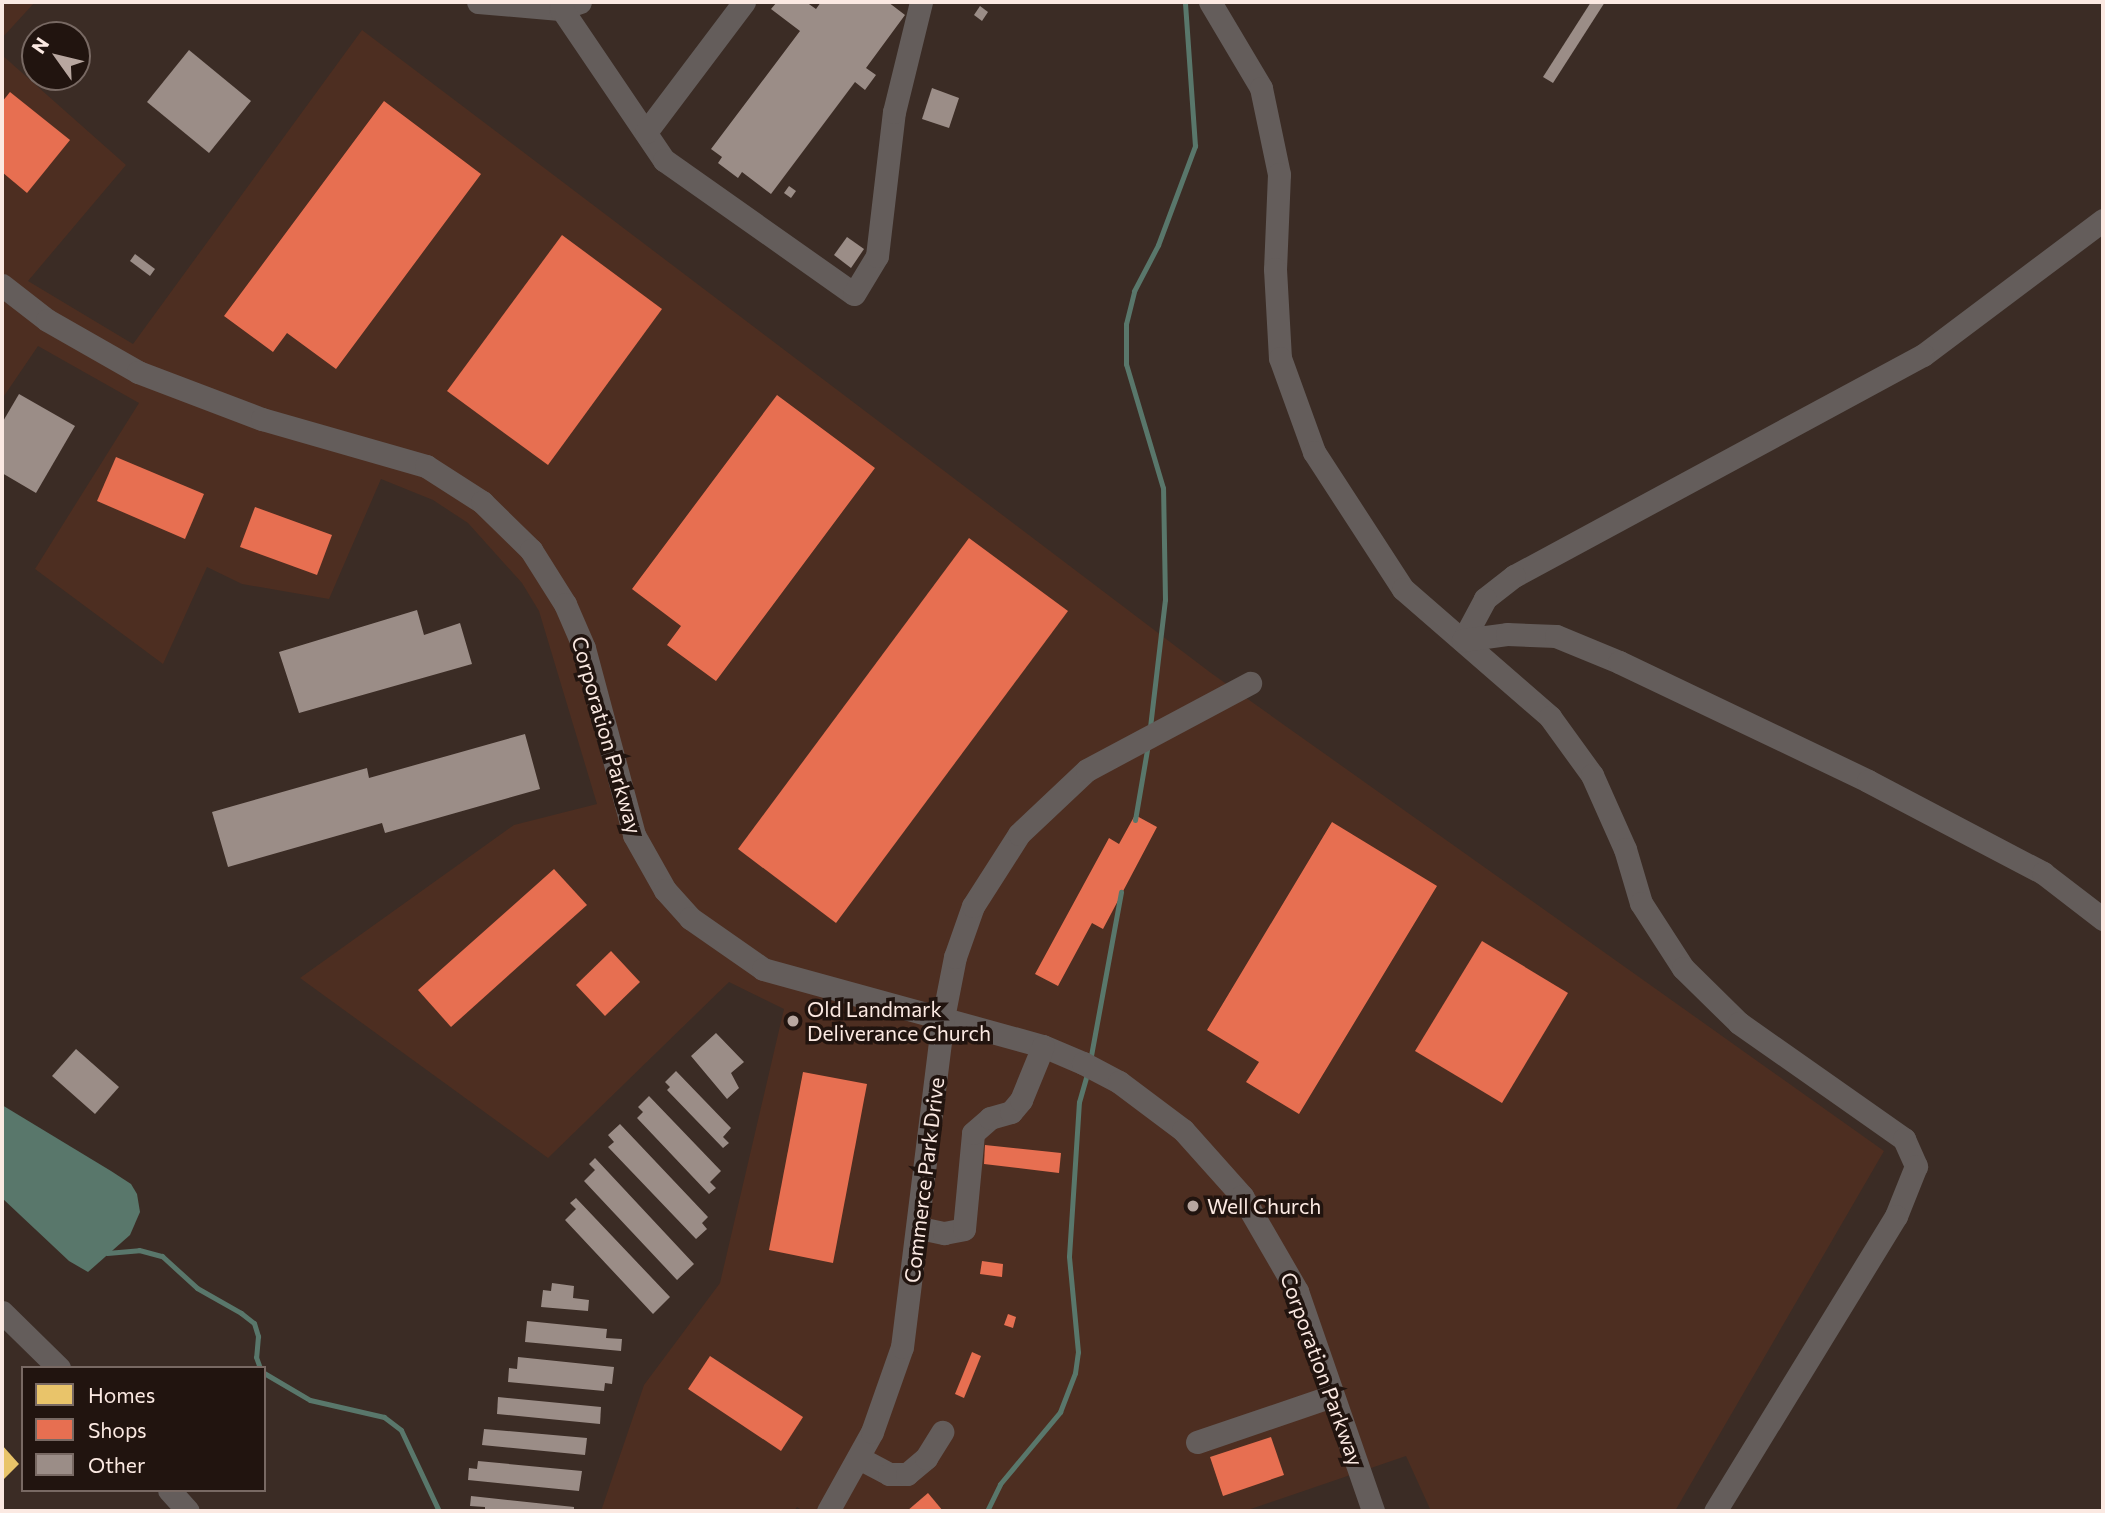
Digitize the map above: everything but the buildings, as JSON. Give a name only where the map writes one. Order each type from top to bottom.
[{"type":"street","points":[[478,2],[571,5],[664,160],[854,294],[877,256],[894,112],[921,2]]},
{"type":"street","points":[[646,132],[744,2]]},
{"type":"street","points":[[1210,2],[1261,88],[1279,174],[1275,269],[1280,358],[1314,452],[1403,589],[1550,717],[1592,775],[1625,849],[1642,902],[1683,968],[1739,1023],[1904,1139],[1916,1166],[1896,1216],[1714,1511]]},
{"type":"street","points":[[1463,640],[1485,599],[1514,576],[1923,355],[2103,220]]},
{"type":"street","name":"Corporation Parkway","points":[[2,285],[47,320],[138,372],[262,419],[426,466],[482,502],[531,550],[565,604],[584,649],[634,835],[665,890],[690,918],[763,969],[1043,1046],[1119,1082],[1183,1130],[1217,1164],[1271,1238],[1292,1280],[1373,1511]]},
{"type":"street","points":[[1463,640],[1507,634],[1556,636],[1619,662],[1868,781],[2043,873],[2103,919]]},
{"type":"street","name":"Commerce Park Drive","points":[[828,1511],[859,1458],[890,1388],[902,1347],[920,1228],[943,1018],[955,957],[973,906],[992,872],[1037,814],[1087,770],[1250,683]]},
{"type":"street","points":[[920,1228],[944,1233],[964,1228],[973,1133],[990,1118],[1011,1112],[1021,1100],[1043,1046]]},
{"type":"street","points":[[2,1312],[57,1366]]},
{"type":"street","points":[[1197,1442],[1332,1396]]},
{"type":"street","points":[[859,1458],[889,1474],[907,1474],[926,1458],[942,1432]]},
{"type":"street","points":[[171,1492],[188,1511]]},
{"type":"shaded area","points":[[2,2],[35,2],[2,38]]},
{"type":"shaded area","points":[[362,30],[1211,673],[1884,1151],[1675,1511],[1431,1511],[1406,1456],[1245,1511],[803,1511],[797,1507],[794,1511],[601,1511],[644,1385],[720,1283],[784,1009],[729,982],[548,1158],[300,978],[514,825],[597,804],[539,611],[522,583],[468,523],[433,500],[381,479],[329,599],[242,584],[207,567],[163,664],[35,569],[139,403],[38,346],[2,399],[2,55],[21,72],[21,91],[43,91],[126,165],[28,281],[133,344]]},
{"type":"shaded area","points":[[2,1105],[131,1184],[137,1194],[140,1212],[130,1235],[88,1272],[69,1261],[2,1198]]},
{"type":"waterway","points":[[1150,727],[1165,600],[1163,488],[1126,364],[1126,324],[1134,291],[1158,245],[1195,146],[1185,2]]},
{"type":"waterway","points":[[1135,820],[1148,744]]},
{"type":"waterway","points":[[1090,1061],[1121,892]]},
{"type":"waterway","points":[[987,1511],[1000,1484],[1060,1412],[1075,1373],[1078,1352],[1069,1256],[1079,1102],[1088,1071]]},
{"type":"waterway","points":[[107,1253],[139,1250],[162,1256],[197,1288],[241,1313],[254,1323],[258,1336],[256,1357],[259,1366]]},
{"type":"waterway","points":[[266,1374],[310,1400],[384,1417],[401,1430],[439,1511]]},
{"type":"place","name":"Old Landmark Deliverance Church","points":[[793,1021]]},
{"type":"place","name":"Well Church","points":[[1193,1206]]}]
